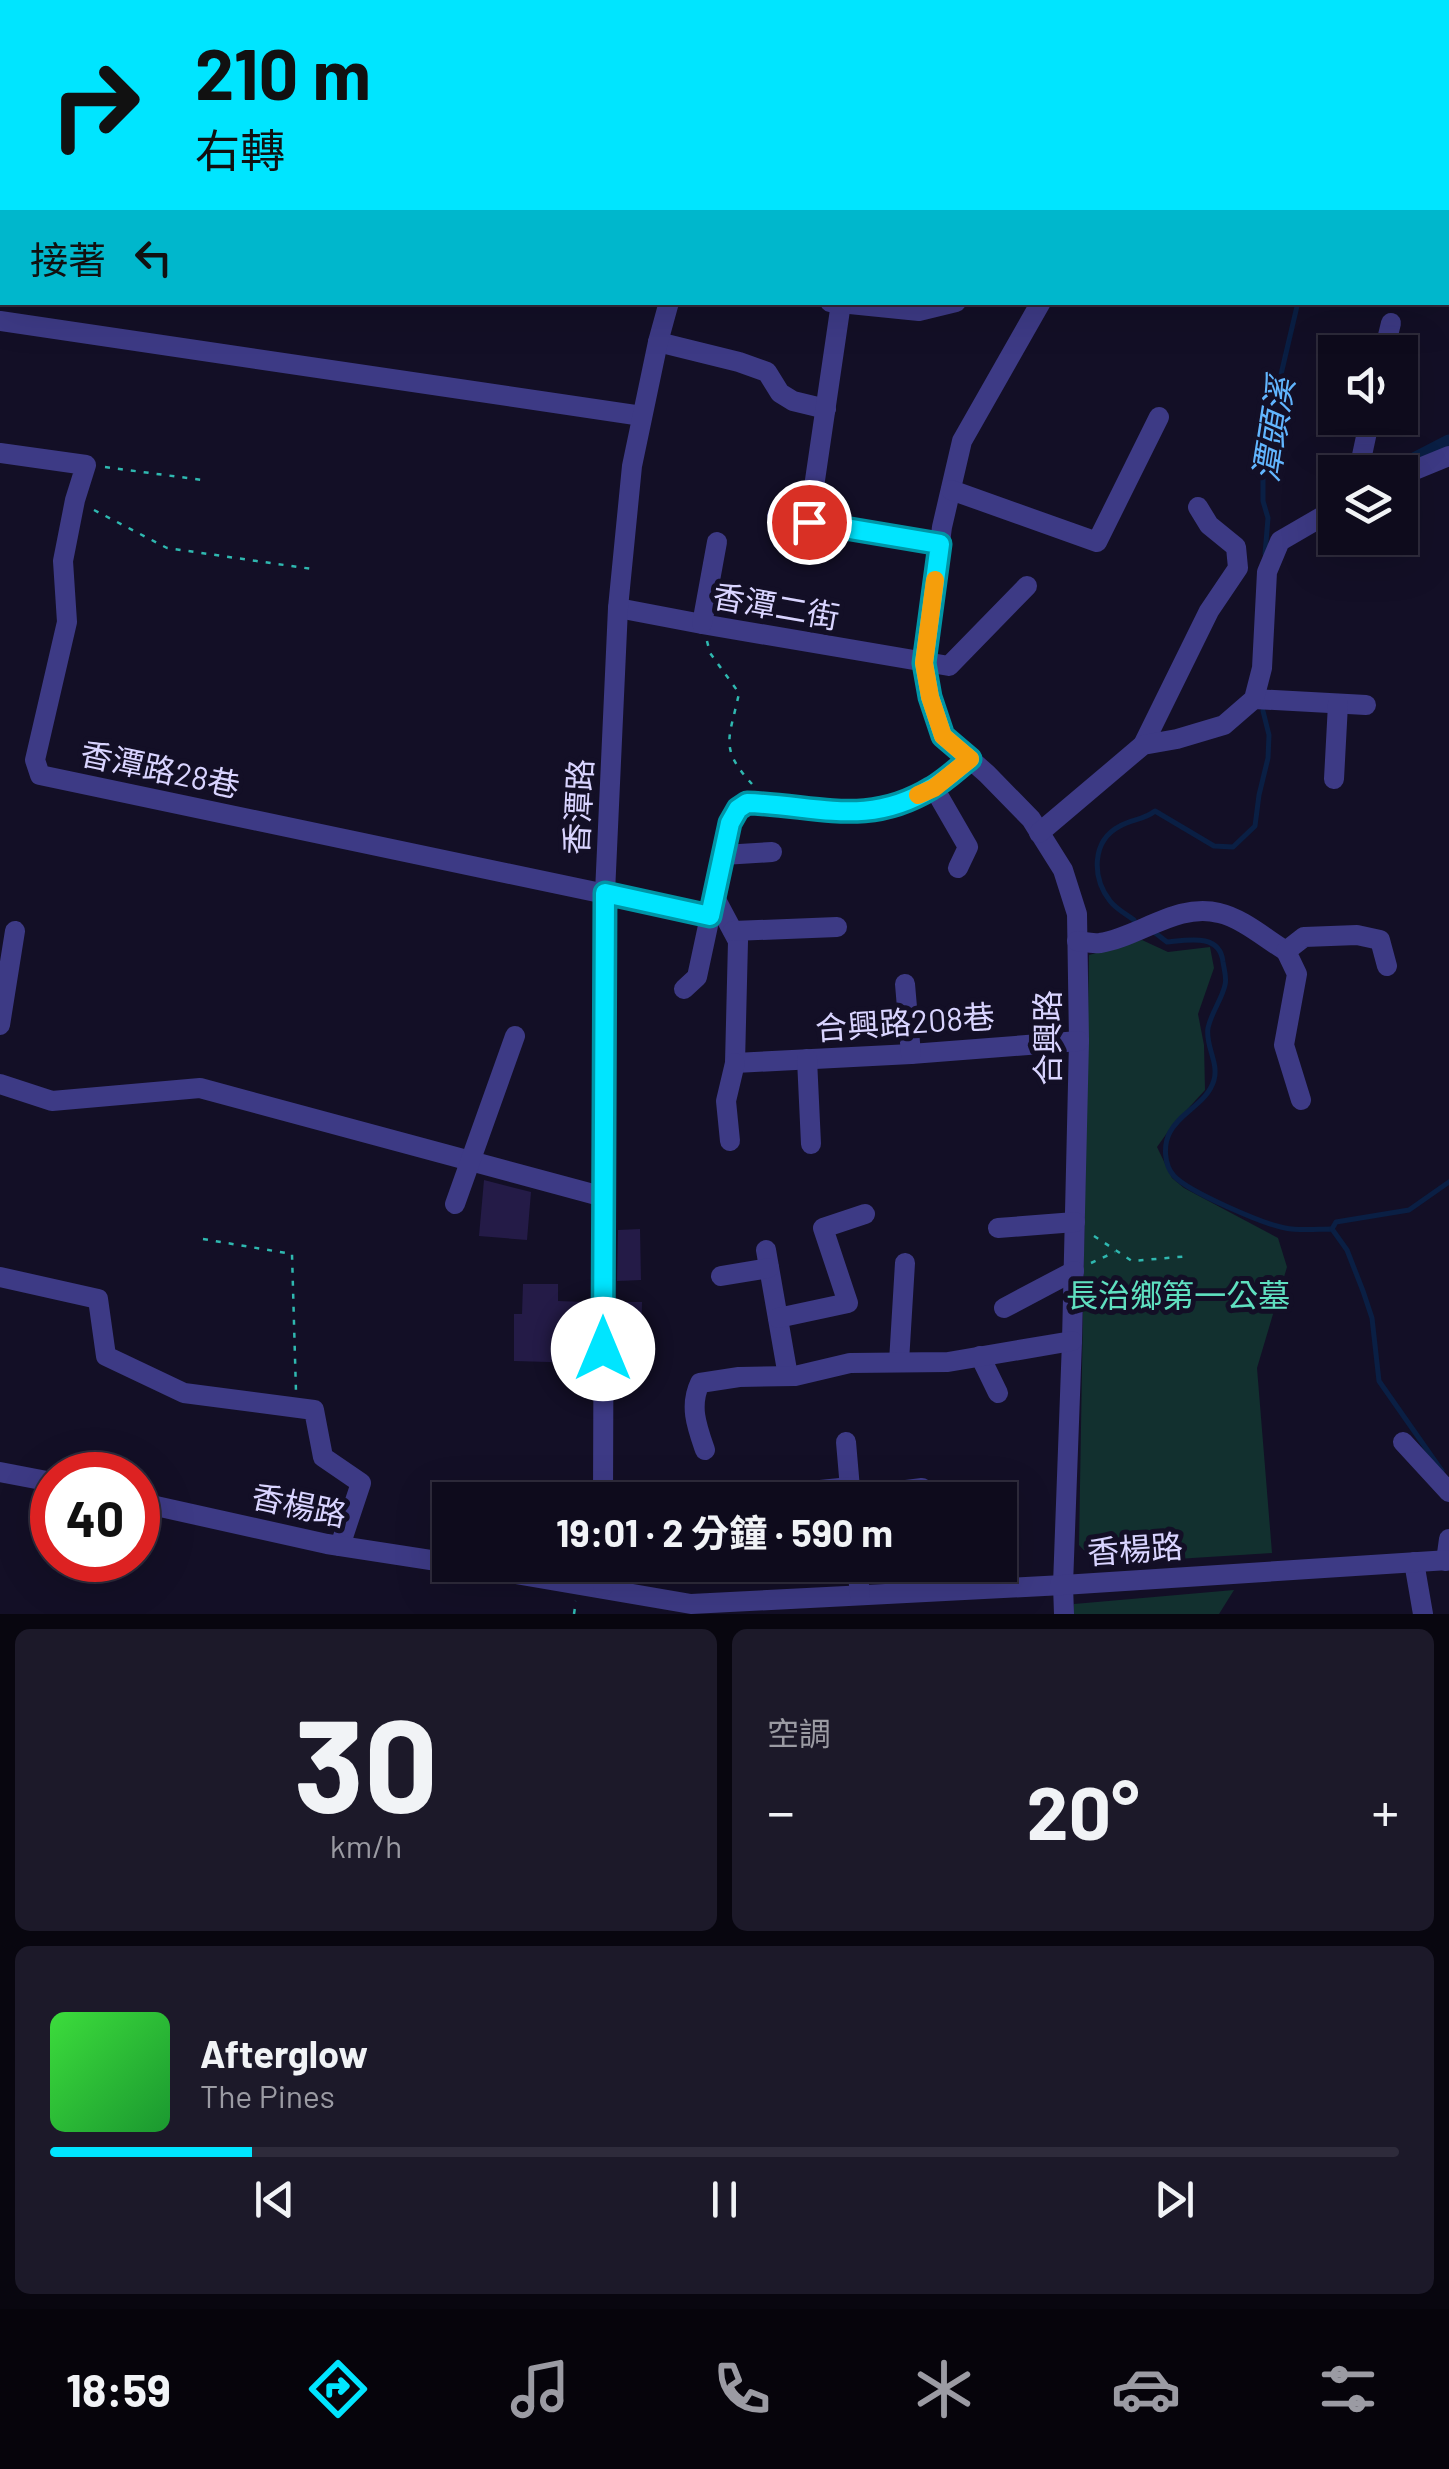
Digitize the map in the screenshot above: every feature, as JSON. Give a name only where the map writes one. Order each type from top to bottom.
[{"type":"street","name":"香潭路","points":[[603,1482],[605,893],[618,608],[632,466],[668,305]]},
{"type":"street","points":[[809,522],[826,409],[853,305]]},
{"type":"street","points":[[862,305],[919,311],[941,305]]},
{"type":"street","name":"合興路","points":[[1035,305],[962,441],[940,544],[924,663],[943,736],[1031,819],[1063,870],[1076,914],[1079,1042],[1064,1614]]},
{"type":"street","points":[[0,321],[642,416]]},
{"type":"street","points":[[1388,335],[1391,323]]},
{"type":"street","points":[[658,342],[766,372],[780,393],[826,409]]},
{"type":"street","points":[[951,490],[1096,542],[1158,417]]},
{"type":"street","points":[[0,453],[86,465]]},
{"type":"street","points":[[1418,469],[1449,456]]},
{"type":"street","name":"香潭路28巷","points":[[86,465],[74,500],[63,561],[68,622],[35,760],[40,775],[605,893]]},
{"type":"street","points":[[1040,833],[1142,745],[1210,610],[1238,568],[1236,547],[1209,525],[1198,507]]},
{"type":"street","points":[[778,516],[940,544]]},
{"type":"street","points":[[1142,745],[1224,725],[1254,698],[1262,668],[1267,572],[1280,541],[1318,520]]},
{"type":"street","points":[[702,624],[717,542]]},
{"type":"street","points":[[1238,568],[1267,572]]},
{"type":"street","points":[[924,663],[950,666],[1028,586]]},
{"type":"street","name":"香潭二街","points":[[618,608],[924,663]]},
{"type":"street","points":[[1254,698],[1366,705]]},
{"type":"street","points":[[1334,779],[1338,704]]},
{"type":"street","points":[[684,989],[697,977],[730,823],[738,809],[747,803],[853,813],[894,807],[934,788],[970,759]]},
{"type":"street","points":[[934,788],[968,847],[958,868]]},
{"type":"street","points":[[723,855],[772,852]]},
{"type":"street","points":[[605,893],[712,906],[738,942],[735,1063],[726,1101],[730,1140]]},
{"type":"street","points":[[1077,941],[1096,944],[1200,911],[1220,913],[1286,952],[1297,974],[1284,1045],[1301,1100]]},
{"type":"street","points":[[732,931],[838,927]]},
{"type":"street","points":[[0,1025],[15,930]]},
{"type":"street","points":[[1286,952],[1304,938],[1357,935],[1380,940],[1387,966]]},
{"type":"street","points":[[906,984],[911,1054]]},
{"type":"street","points":[[455,1204],[515,1036]]},
{"type":"street","name":"合興路208巷","points":[[735,1063],[1079,1042]]},
{"type":"street","points":[[807,1059],[811,1144]]},
{"type":"street","points":[[0,1084],[52,1102],[200,1088],[604,1197]]},
{"type":"street","points":[[778,1318],[848,1303],[822,1228],[865,1214]]},
{"type":"street","points":[[998,1228],[1075,1222]]},
{"type":"street","points":[[722,1276],[768,1259],[788,1376]]},
{"type":"street","points":[[900,1362],[905,1262]]},
{"type":"street","points":[[1004,1308],[1074,1271]]},
{"type":"street","points":[[0,1277],[98,1299],[106,1356],[184,1393],[314,1410],[323,1457],[360,1484],[340,1546]]},
{"type":"street","points":[[704,1450],[694,1418],[695,1394],[700,1384],[739,1377],[788,1376],[850,1363],[948,1362],[1072,1341]]},
{"type":"street","points":[[980,1356],[998,1392]]},
{"type":"street","points":[[846,1442],[849,1482]]},
{"type":"street","points":[[1403,1442],[1449,1492]]},
{"type":"street","points":[[0,1472],[30,1478]]},
{"type":"street","name":"香楊路","points":[[160,1507],[340,1546],[432,1560]]},
{"type":"street","points":[[1448,1560],[1449,1539]]},
{"type":"street","name":"香楊路","points":[[571,1582],[691,1604],[1448,1560]]},
{"type":"street","points":[[1414,1562],[1422,1614]]},
{"type":"street","points":[[602,1582],[602,1587]]},
{"type":"street","points":[[859,1582],[860,1595]]},
{"type":"path","points":[[86,465],[202,480]]},
{"type":"path","points":[[74,500],[167,548],[312,569]]},
{"type":"path","points":[[702,624],[710,653],[739,693],[728,748],[735,766],[770,804]]},
{"type":"path","points":[[1075,1222],[1132,1261],[1190,1256]]},
{"type":"path","points":[[203,1239],[292,1254],[297,1408]]},
{"type":"path","points":[[1074,1271],[1117,1252]]},
{"type":"green space","name":"長治鄉第一公墓","points":[[1142,940],[1168,952],[1210,947],[1214,968],[1198,1014],[1204,1045],[1205,1090],[1157,1147],[1172,1178],[1184,1188],[1278,1238],[1287,1267],[1257,1368],[1272,1553],[1097,1564],[1079,1545],[1089,955]]},
{"type":"green space","points":[[1234,1590],[1219,1614],[1073,1614],[1074,1604]]},
{"type":"building","points":[[484,1180],[531,1192],[527,1240],[479,1236]]},
{"type":"building","points":[[640,1229],[641,1280],[617,1281],[618,1230]]},
{"type":"building","points":[[523,1284],[558,1284],[558,1301],[585,1302],[584,1363],[514,1361],[514,1314],[522,1314]]},
{"type":"building","points":[[619,1302],[642,1302],[641,1359],[618,1359]]},
{"type":"waterway","name":"潭頭溪","points":[[1265,554],[1268,518],[1263,501],[1263,451],[1297,305]]},
{"type":"waterway","points":[[1418,458],[1449,442]]},
{"type":"waterway","name":"潭頭溪","points":[[1134,920],[1112,904],[1100,882],[1097,860],[1104,841],[1120,826],[1155,811],[1214,846],[1233,847],[1255,826],[1268,758],[1269,735],[1263,711]]},
{"type":"waterway","points":[[1154,932],[1167,942],[1210,942],[1221,953],[1226,976],[1208,1028],[1214,1080],[1206,1095],[1170,1132],[1166,1143],[1168,1166],[1182,1183],[1260,1220],[1291,1229],[1332,1229],[1347,1250],[1372,1318],[1379,1381],[1442,1471]]},
{"type":"waterway","points":[[1332,1229],[1336,1222],[1409,1210],[1449,1182]]},
{"type":"slow traffic","points":[[918,795],[934,788],[970,759],[943,736],[930,697],[924,663],[935,580]]},
{"type":"route","points":[[603,1349],[605,893],[710,916],[730,823],[747,803],[853,813],[894,807],[934,788],[970,759],[943,736],[924,663],[940,544],[809,522]]}]
